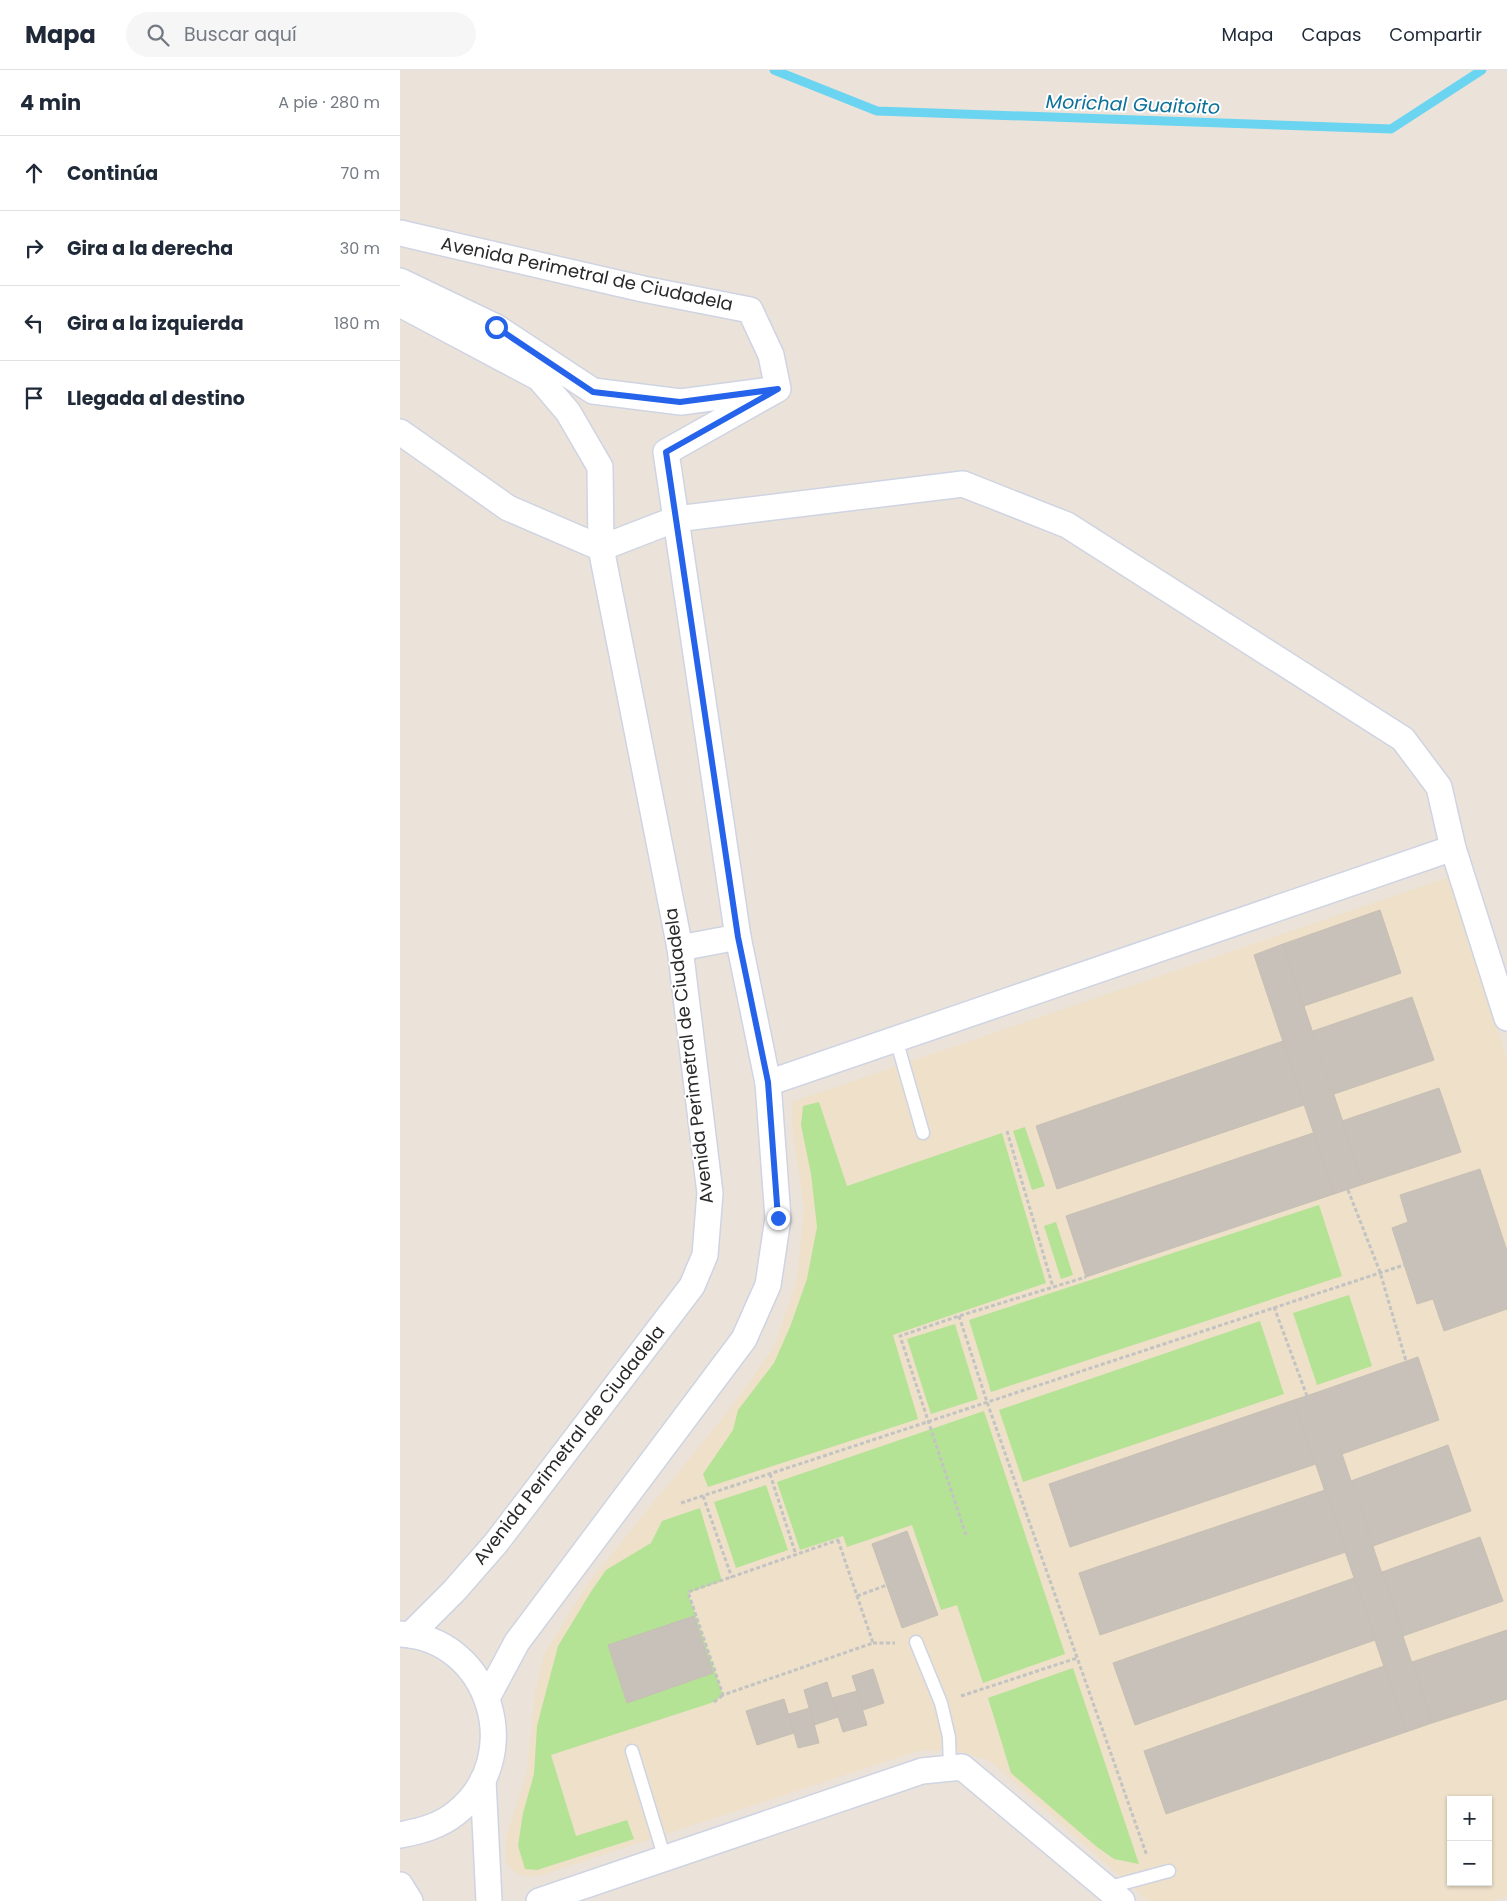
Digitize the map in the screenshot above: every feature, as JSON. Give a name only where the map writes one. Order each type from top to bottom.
[{"type":"street","name":"Avenida Perimetral de Ciudadela","points":[[400,233],[643,288],[750,310],[770,355],[778,389]]},
{"type":"street","points":[[400,281],[496,327],[593,392],[680,402],[778,389]]},
{"type":"street","name":"Avenida Perimetral de Ciudadela","points":[[400,304],[539,378],[568,412],[600,467],[601,548],[680,948],[710,1193],[705,1255],[692,1286],[496,1543],[456,1590],[405,1634]]},
{"type":"street","points":[[487,1698],[517,1642],[744,1339],[768,1285],[778,1218],[768,1082],[738,937],[666,452],[778,389]]},
{"type":"street","points":[[400,432],[508,508],[601,548],[676,519],[963,484],[1067,525],[1403,739],[1439,787],[1453,848],[1507,1018]]},
{"type":"street","points":[[768,1082],[1453,848]]},
{"type":"street","points":[[680,948],[738,937]]},
{"type":"street","points":[[400,1834],[420,1831],[439,1824],[457,1812],[472,1797],[483,1780],[491,1760],[494,1739],[493,1718],[487,1698],[478,1679],[465,1663],[448,1650],[430,1640],[405,1634]]},
{"type":"street","points":[[552,1899],[922,1771],[962,1767],[1114,1894]]},
{"type":"street","points":[[483,1780],[489,1901]]},
{"type":"street","points":[[400,1885],[410,1901]]},
{"type":"lane","points":[[896,1039],[923,1133]]},
{"type":"lane","points":[[916,1642],[940,1702],[949,1736],[950,1768]]},
{"type":"lane","points":[[632,1751],[665,1859]]},
{"type":"lane","points":[[1114,1894],[1153,1875],[1169,1871]]},
{"type":"path","points":[[1007,1131],[1053,1287]]},
{"type":"path","points":[[1348,1190],[1380,1272],[1406,1361]]},
{"type":"path","points":[[680,1504],[1404,1265]]},
{"type":"path","points":[[966,1535],[900,1336],[1086,1277]]},
{"type":"path","points":[[1274,1307],[1307,1396]]},
{"type":"path","points":[[959,1316],[987,1402],[1153,1875]]},
{"type":"path","points":[[770,1474],[796,1555]]},
{"type":"path","points":[[703,1496],[732,1578]]},
{"type":"path","points":[[714,1702],[723,1696],[873,1643],[838,1540],[688,1592],[723,1696]]},
{"type":"path","points":[[857,1596],[887,1585]]},
{"type":"path","points":[[940,1702],[1077,1658]]},
{"type":"shaded area","points":[[1449,877],[1507,1058],[1507,1896],[1493,1901],[1148,1901],[990,1761],[954,1750],[918,1751],[536,1877],[518,1875],[506,1863],[506,1838],[527,1772],[535,1692],[545,1653],[588,1583],[732,1406],[774,1347],[797,1280],[804,1208],[792,1126],[792,1102]]},
{"type":"green space","points":[[819,1102],[847,1186],[1002,1133],[1046,1283],[893,1335],[918,1419],[708,1487],[703,1474],[733,1430],[738,1410],[774,1363],[790,1327],[807,1279],[817,1227],[811,1174],[801,1125],[803,1106]]},
{"type":"green space","points":[[1025,1127],[1045,1186],[1032,1190],[1013,1131]]},
{"type":"green space","points":[[1319,1205],[1342,1276],[991,1392],[969,1320]]},
{"type":"green space","points":[[1056,1222],[1073,1275],[1061,1279],[1044,1226]]},
{"type":"green space","points":[[1349,1295],[1372,1366],[1317,1385],[1293,1313]]},
{"type":"green space","points":[[1260,1321],[1284,1394],[1023,1482],[999,1410]]},
{"type":"green space","points":[[955,1324],[978,1399],[931,1414],[907,1339]]},
{"type":"green space","points":[[984,1411],[1065,1654],[983,1683],[957,1605],[941,1610],[912,1525],[847,1547],[843,1536],[800,1550],[777,1482]]},
{"type":"green space","points":[[766,1485],[788,1550],[736,1568],[714,1502]]},
{"type":"green space","points":[[700,1508],[722,1581],[688,1593],[723,1695],[714,1702],[551,1755],[576,1836],[627,1820],[634,1839],[537,1870],[525,1869],[518,1846],[523,1813],[534,1774],[537,1726],[558,1646],[606,1570],[651,1543],[662,1521]]},
{"type":"green space","points":[[1073,1668],[1139,1864],[1114,1859],[1097,1847],[1011,1773],[988,1698]]},
{"type":"building","points":[[1380,910],[1401,973],[1304,1006],[1283,944]]},
{"type":"building","points":[[1283,944],[1364,1184],[1334,1194],[1254,955]]},
{"type":"building","points":[[1412,997],[1434,1060],[1334,1094],[1313,1031]]},
{"type":"building","points":[[1283,1041],[1304,1105],[1057,1189],[1036,1126]]},
{"type":"building","points":[[1439,1088],[1461,1152],[1364,1184],[1342,1121]]},
{"type":"building","points":[[1313,1133],[1334,1194],[1086,1277],[1066,1216]]},
{"type":"building","points":[[1480,1169],[1507,1251],[1507,1309],[1444,1331],[1433,1299],[1417,1304],[1392,1228],[1408,1222],[1400,1195]]},
{"type":"building","points":[[1418,1357],[1439,1420],[1342,1454],[1321,1391]]},
{"type":"building","points":[[1321,1391],[1432,1723],[1406,1732],[1294,1400]]},
{"type":"building","points":[[1294,1400],[1316,1464],[1070,1547],[1049,1484]]},
{"type":"building","points":[[1448,1445],[1471,1511],[1373,1546],[1351,1481]]},
{"type":"building","points":[[1325,1490],[1346,1552],[1100,1635],[1079,1573]]},
{"type":"building","points":[[907,1531],[938,1615],[902,1628],[872,1544]]},
{"type":"building","points":[[1480,1537],[1503,1601],[1403,1636],[1382,1572]]},
{"type":"building","points":[[1354,1578],[1375,1640],[1135,1725],[1113,1663]]},
{"type":"building","points":[[694,1616],[713,1673],[627,1703],[608,1645]]},
{"type":"building","points":[[1507,1630],[1507,1699],[1432,1723],[1412,1662]]},
{"type":"building","points":[[1384,1666],[1406,1732],[1166,1814],[1144,1751]]},
{"type":"building","points":[[873,1669],[884,1703],[863,1710],[852,1676]]},
{"type":"building","points":[[827,1682],[838,1717],[814,1725],[804,1690]]},
{"type":"building","points":[[857,1691],[867,1725],[843,1732],[832,1698]]},
{"type":"building","points":[[784,1699],[794,1733],[757,1745],[746,1711]]},
{"type":"building","points":[[810,1708],[819,1743],[798,1748],[789,1714]]},
{"type":"waterway","name":"Morichal Guaitoito","points":[[774,70],[877,111],[1391,129],[1482,70]]},
{"type":"route","points":[[496,327],[593,392],[680,402],[778,389],[666,452],[738,937],[768,1082],[778,1218]]}]
